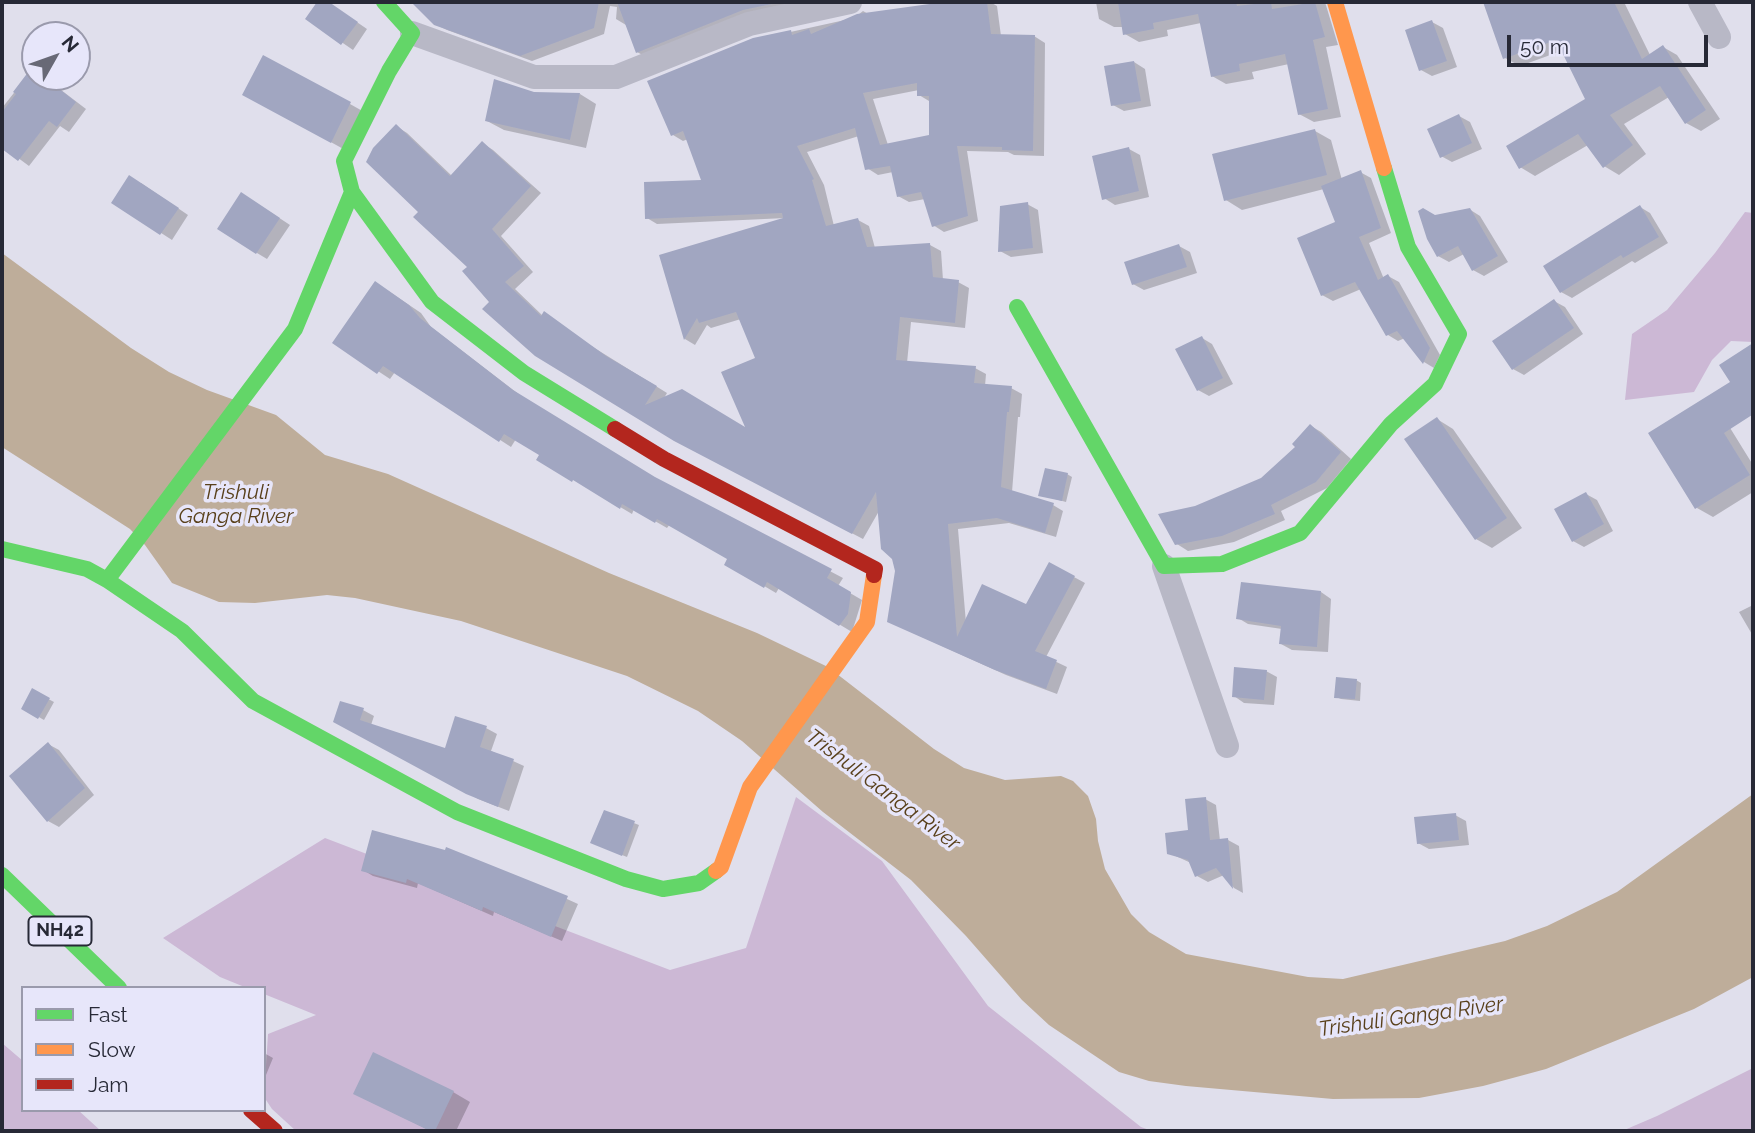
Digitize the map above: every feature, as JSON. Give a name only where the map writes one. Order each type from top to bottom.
[{"type":"street","points":[[384,2],[412,33],[534,77],[616,76],[749,24],[850,2]]},
{"type":"street","points":[[1164,566],[1222,564],[1300,533],[1391,424],[1435,384],[1460,334],[1408,247],[1335,2]]},
{"type":"street","points":[[1700,2],[1719,37]]},
{"type":"street","points":[[2,549],[87,569],[107,580],[182,631],[253,701],[457,812],[626,879],[663,889],[699,883],[721,867],[750,787],[867,622],[875,569],[664,459],[524,373],[432,302],[352,192],[344,161],[389,71],[412,33]]},
{"type":"street","points":[[107,580],[295,329],[352,192]]},
{"type":"street","points":[[1017,307],[1164,566],[1227,746]]},
{"type":"street","name":"NH42","points":[[2,875],[117,986]]},
{"type":"street","points":[[253,1112],[275,1131]]},
{"type":"shaded area","points":[[1745,212],[1753,213],[1753,342],[1731,341],[1712,360],[1694,392],[1625,400],[1632,334],[1667,310]]},
{"type":"shaded area","points":[[796,797],[882,861],[988,1006],[1141,1127],[1152,1131],[296,1131],[266,1100],[268,1034],[316,1015],[266,995],[266,986],[242,986],[220,977],[163,938],[325,838],[670,970],[746,948]]},
{"type":"shaded area","points":[[2,1043],[21,1059],[21,1112],[80,1112],[101,1131],[2,1131]]},
{"type":"shaded area","points":[[1753,1068],[1753,1131],[1622,1131],[1657,1116]]},
{"type":"water","name":"Trishuli Ganga River","points":[[2,253],[131,348],[169,372],[207,390],[276,415],[325,455],[388,474],[609,573],[757,633],[828,667],[934,749],[964,768],[1005,780],[1061,776],[1073,781],[1088,796],[1096,819],[1105,869],[1131,914],[1149,932],[1186,954],[1308,977],[1343,979],[1505,941],[1547,926],[1617,892],[1753,794],[1753,977],[1694,1009],[1546,1069],[1483,1086],[1419,1098],[1333,1099],[1186,1086],[1149,1081],[1119,1072],[1049,1025],[1022,1000],[966,936],[911,880],[823,812],[742,741],[698,711],[627,676],[461,621],[355,598],[327,595],[255,603],[219,602],[172,583],[130,529],[2,447]]},
{"type":"building","points":[[317,2],[329,2],[358,22],[341,45],[305,19]]},
{"type":"building","points":[[411,2],[599,2],[594,28],[520,56],[434,25]]},
{"type":"building","points":[[617,2],[781,2],[743,10],[636,53]]},
{"type":"building","points":[[944,2],[987,2],[991,34],[1035,35],[1033,151],[957,146],[968,216],[932,227],[921,192],[897,197],[890,166],[865,170],[855,128],[797,146],[814,179],[812,180],[826,226],[858,218],[867,247],[930,243],[933,277],[959,280],[955,323],[900,317],[896,360],[976,366],[974,383],[1012,386],[1007,412],[1001,487],[1054,503],[1045,533],[997,518],[948,524],[957,637],[982,584],[1026,604],[1049,562],[1075,576],[1035,651],[1057,660],[1046,689],[995,670],[887,622],[895,571],[892,559],[881,549],[876,492],[852,534],[674,441],[535,356],[482,309],[489,302],[462,271],[467,267],[413,217],[418,212],[366,162],[373,148],[396,124],[450,176],[482,141],[531,186],[492,229],[524,266],[505,282],[541,316],[544,311],[606,356],[657,386],[645,405],[682,389],[745,427],[721,372],[755,358],[736,312],[699,323],[697,318],[684,340],[659,255],[783,218],[782,213],[645,219],[644,182],[701,180],[683,131],[671,136],[647,81],[753,38],[791,30],[792,35],[809,29],[811,34],[857,14]],"holes":[[[917,83],[917,96],[929,96],[929,135],[880,145],[863,93]]]},
{"type":"building","points":[[1118,2],[1236,2],[1237,6],[1271,2],[1272,9],[1315,2],[1325,37],[1313,40],[1328,109],[1298,115],[1285,54],[1239,64],[1240,71],[1211,77],[1198,14],[1153,23],[1154,29],[1123,35]]},
{"type":"building","points":[[1483,2],[1614,2],[1642,59],[1663,45],[1706,110],[1685,124],[1660,86],[1610,115],[1633,145],[1603,168],[1578,134],[1519,169],[1506,146],[1585,99],[1556,40],[1503,59]]},
{"type":"building","points":[[1432,20],[1447,61],[1419,71],[1405,30]]},
{"type":"building","points":[[263,55],[351,102],[331,143],[242,95]]},
{"type":"building","points":[[1134,61],[1141,101],[1111,106],[1104,66]]},
{"type":"building","points":[[494,79],[534,92],[580,93],[570,140],[485,121]]},
{"type":"building","points":[[21,81],[21,91],[62,91],[76,102],[57,127],[49,121],[18,161],[2,149],[2,112],[16,94],[13,92]]},
{"type":"building","points":[[1459,114],[1472,143],[1440,158],[1427,129]]},
{"type":"building","points":[[1315,129],[1327,175],[1224,201],[1212,154]]},
{"type":"building","points":[[1129,147],[1139,191],[1102,200],[1092,156]]},
{"type":"building","points":[[1361,170],[1381,228],[1359,237],[1378,280],[1388,274],[1430,348],[1423,364],[1397,331],[1386,336],[1355,282],[1321,296],[1297,238],[1335,222],[1321,186]]},
{"type":"building","points":[[129,175],[179,208],[160,235],[111,203]]},
{"type":"building","points":[[241,192],[280,218],[256,254],[217,229]]},
{"type":"building","points":[[1028,202],[1033,248],[998,252],[1000,206]]},
{"type":"building","points":[[1640,205],[1659,237],[1623,258],[1621,255],[1560,293],[1543,266]]},
{"type":"building","points":[[1423,208],[1435,215],[1470,208],[1498,256],[1472,271],[1458,246],[1437,257],[1427,239],[1418,211]]},
{"type":"building","points":[[1179,244],[1187,267],[1132,285],[1124,262]]},
{"type":"building","points":[[375,281],[409,305],[420,318],[513,390],[655,477],[832,569],[827,578],[851,592],[848,614],[839,626],[767,582],[764,588],[724,565],[727,559],[657,519],[655,523],[622,504],[620,509],[536,460],[539,455],[504,434],[499,442],[383,366],[377,374],[332,343]]},
{"type":"building","points":[[1554,299],[1574,328],[1512,370],[1492,341]]},
{"type":"building","points":[[1202,336],[1223,378],[1197,391],[1175,349]]},
{"type":"building","points":[[1753,343],[1753,417],[1752,415],[1724,433],[1750,475],[1695,509],[1648,433],[1730,382],[1719,365]]},
{"type":"building","points":[[1437,417],[1507,518],[1475,540],[1404,439]]},
{"type":"building","points":[[1310,424],[1341,452],[1316,482],[1271,505],[1275,514],[1222,536],[1175,545],[1158,514],[1195,506],[1261,478],[1295,447],[1292,444]]},
{"type":"building","points":[[1045,468],[1068,473],[1062,501],[1038,496]]},
{"type":"building","points":[[1586,492],[1604,524],[1572,542],[1554,509]]},
{"type":"building","points":[[1241,582],[1321,591],[1317,647],[1279,644],[1281,626],[1236,619]]},
{"type":"building","points":[[1234,667],[1267,670],[1264,700],[1232,697]]},
{"type":"building","points":[[1336,677],[1357,679],[1355,699],[1334,698]]},
{"type":"building","points":[[32,688],[50,698],[38,719],[21,709]]},
{"type":"building","points":[[340,701],[364,708],[360,720],[445,748],[455,716],[487,726],[480,747],[514,759],[498,807],[466,794],[333,722]]},
{"type":"building","points":[[48,742],[85,788],[47,822],[9,776]]},
{"type":"building","points":[[1206,797],[1210,840],[1228,838],[1233,889],[1216,868],[1195,877],[1188,860],[1167,854],[1165,833],[1188,830],[1185,799]]},
{"type":"building","points":[[604,810],[635,821],[622,856],[590,843]]},
{"type":"building","points":[[1456,813],[1459,840],[1417,844],[1414,817]]},
{"type":"building","points":[[372,830],[445,850],[446,847],[568,896],[551,937],[483,907],[482,911],[407,879],[406,883],[361,871]]},
{"type":"building","points":[[373,1052],[454,1091],[435,1131],[353,1094]]},
{"type":"traffic: fast","points":[[384,2],[412,33],[389,71],[344,161],[352,192],[432,302],[524,373],[615,429]]},
{"type":"traffic: fast","points":[[1017,307],[1164,566],[1222,564],[1300,533],[1391,424],[1435,384],[1459,334],[1408,247],[1384,168]]},
{"type":"traffic: fast","points":[[107,580],[295,329],[352,192]]},
{"type":"traffic: fast","points":[[2,549],[87,569],[107,580],[182,631],[253,701],[457,812],[626,879],[663,889],[699,883],[716,871]]},
{"type":"traffic: fast","points":[[2,875],[117,986]]},
{"type":"traffic: slow","points":[[1335,2],[1384,168]]},
{"type":"traffic: slow","points":[[716,871],[721,867],[750,787],[867,622],[874,575]]},
{"type":"traffic: jam","points":[[615,429],[664,459],[875,569],[874,575]]},
{"type":"traffic: jam","points":[[253,1112],[275,1131]]}]
